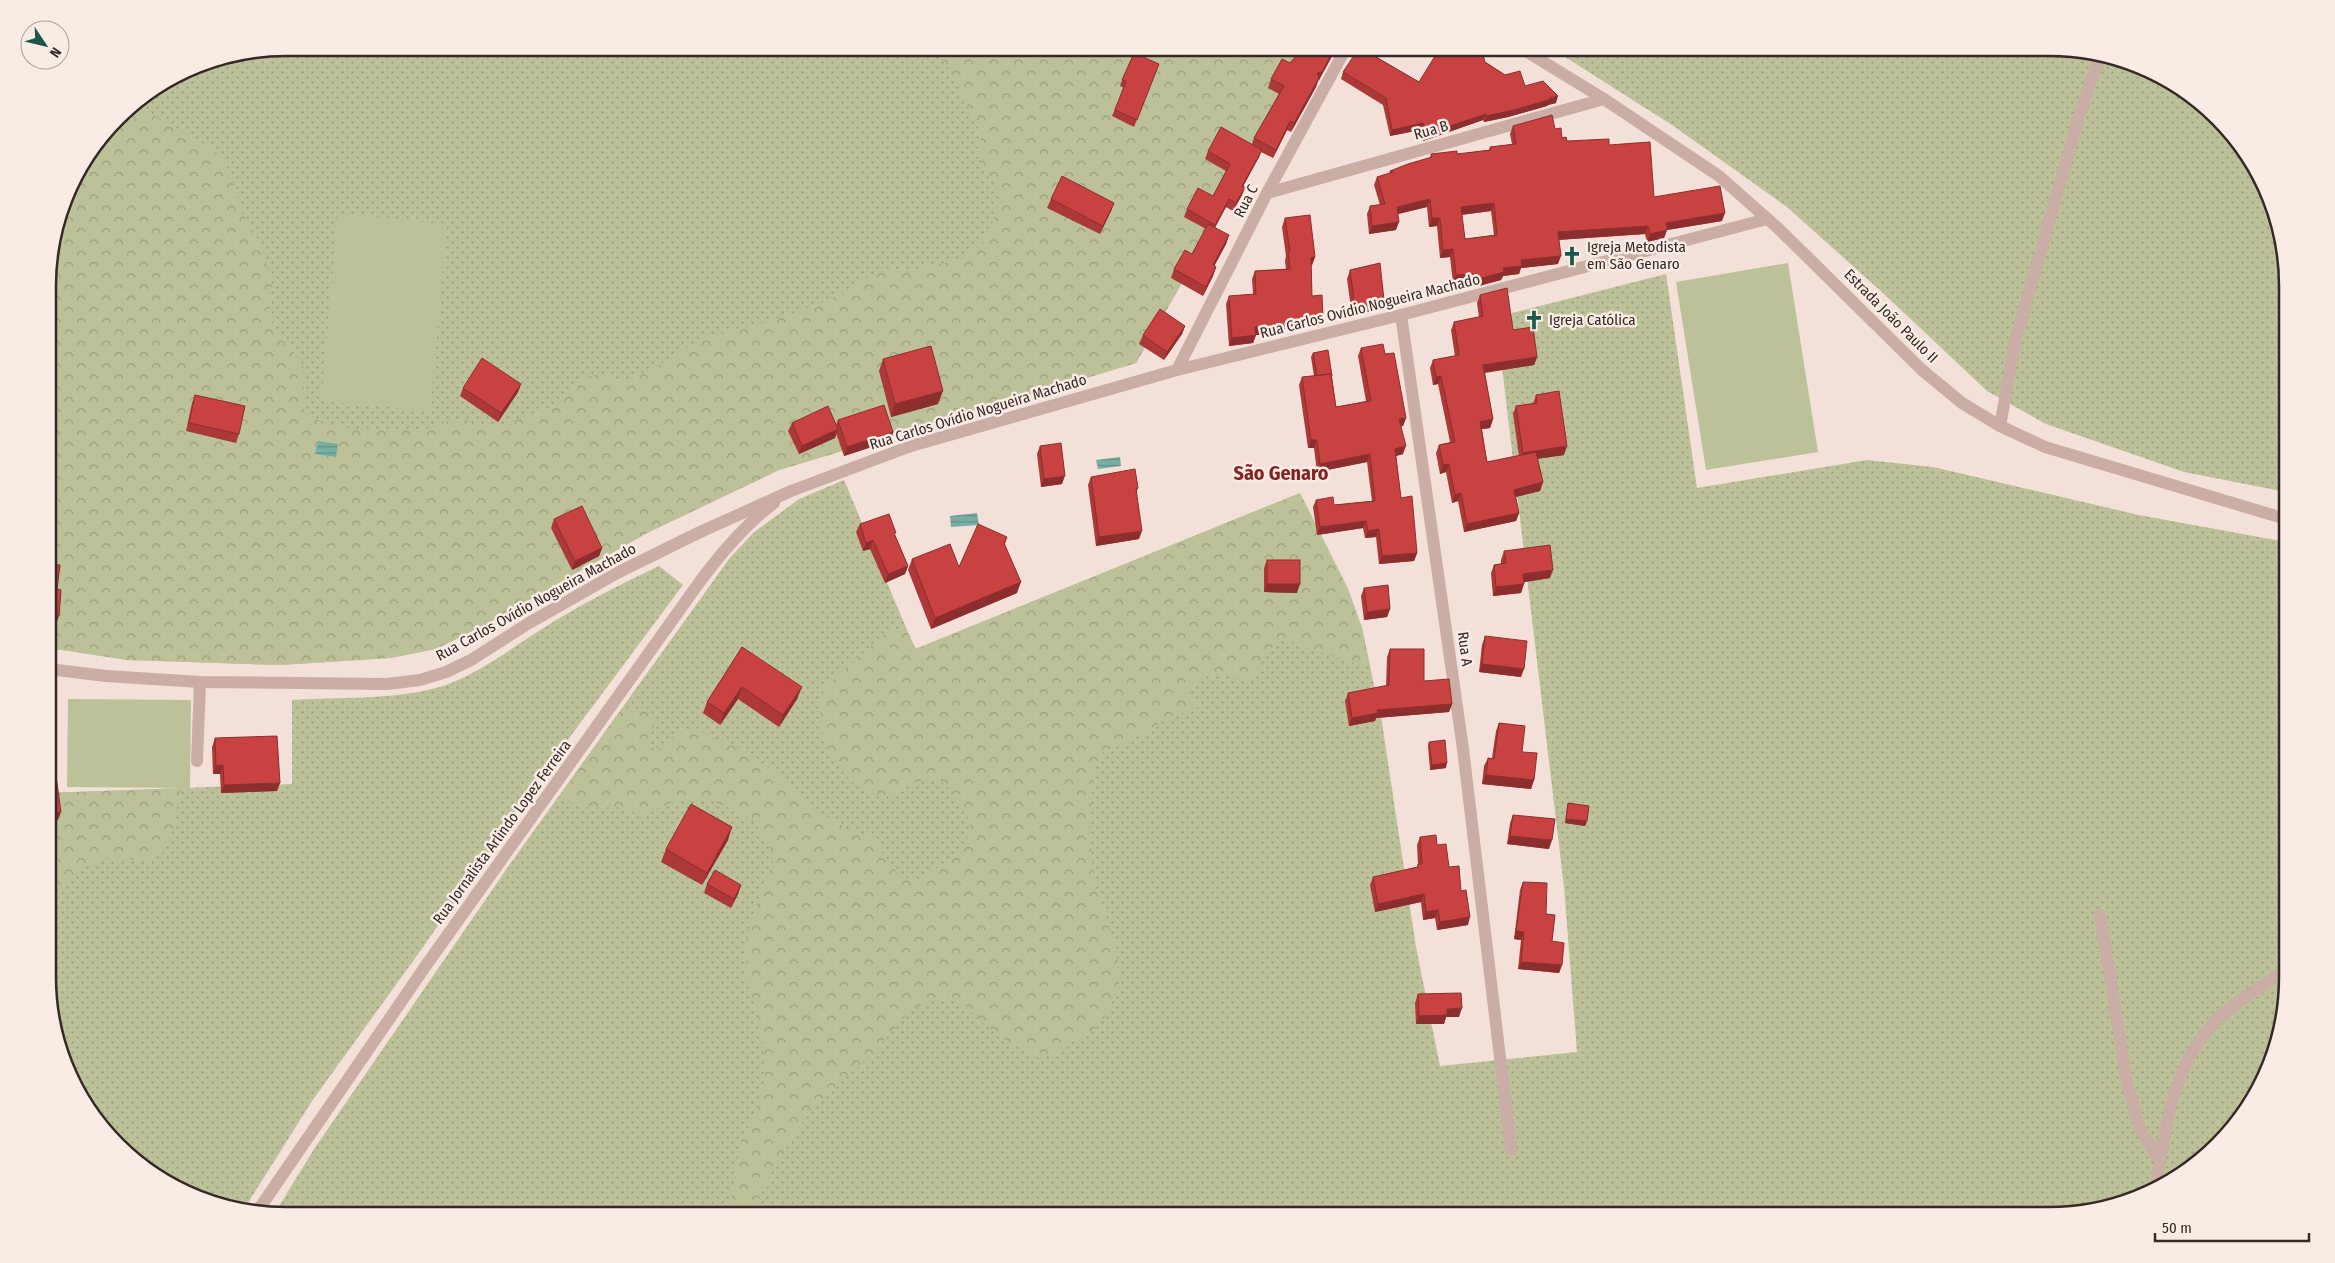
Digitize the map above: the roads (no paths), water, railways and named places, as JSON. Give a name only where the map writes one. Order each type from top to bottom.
[{"type":"street","name":"Rua C","points":[[1177,370],[1268,193],[1342,56]]},
{"type":"street","name":"Estrada João Paulo II","points":[[1534,56],[1604,99],[1719,176],[1845,293],[1922,370],[1962,403],[2000,426],[2045,447],[2279,517]]},
{"type":"street","points":[[2000,426],[2016,338],[2081,112],[2099,62]]},
{"type":"street","name":"Rua B","points":[[1268,193],[1604,99]]},
{"type":"street","name":"Rua Carlos Ovídio Nogueira Machado","points":[[56,670],[106,676],[200,682],[387,684],[420,680],[446,672],[499,644],[529,623],[619,572],[790,491],[911,446],[1177,370],[1401,316],[1767,219]]},
{"type":"street","name":"Rua A","points":[[1401,316],[1463,749],[1511,1149]]},
{"type":"street","name":"Rua Jornalista Arlindo Lopez Ferreira","points":[[261,1205],[422,972],[701,580],[728,545],[754,519],[790,491]]},
{"type":"street","points":[[197,761],[200,682]]},
{"type":"street","points":[[2100,915],[2127,1083],[2140,1129],[2160,1161]]},
{"type":"street","points":[[2157,1179],[2172,1098],[2179,1079],[2199,1041],[2214,1023],[2237,1003],[2279,976]]},
{"type":"water","points":[[318,441],[338,444],[336,457],[315,454]]},
{"type":"water","points":[[1120,457],[1121,466],[1098,469],[1096,460]]},
{"type":"water","points":[[977,513],[979,525],[951,527],[950,516]]},
{"type":"place","name":"Igreja Metodista em São Genaro","points":[[1572,256]]},
{"type":"place","name":"Igreja Católica","points":[[1534,320]]},
{"type":"district","name":"São Genaro","points":[[1281,473]]}]
